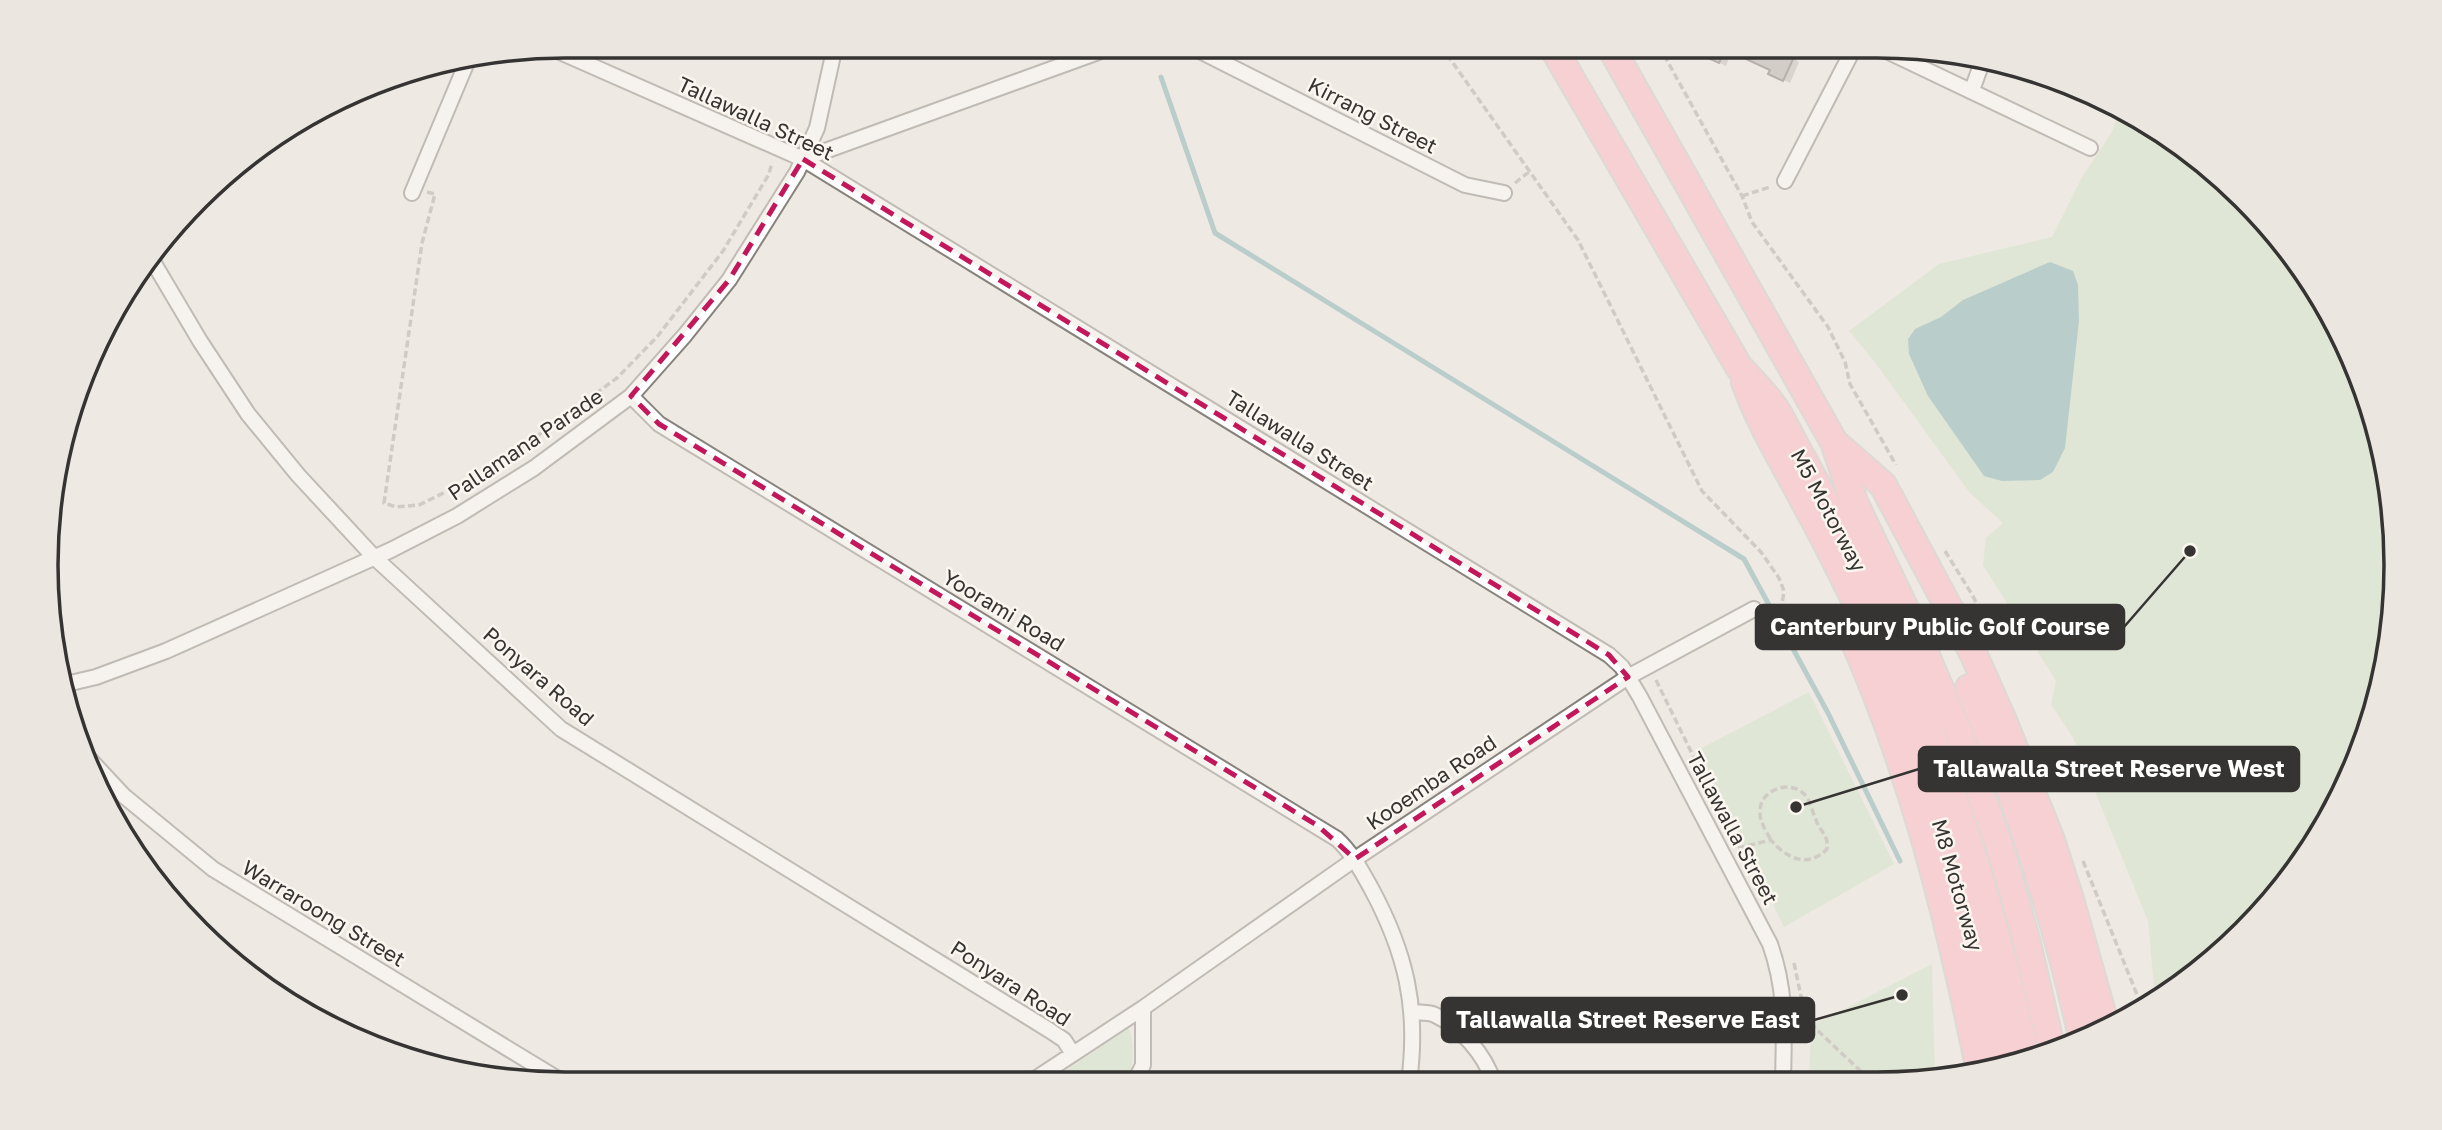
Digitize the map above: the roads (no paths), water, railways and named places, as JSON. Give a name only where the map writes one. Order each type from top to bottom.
[{"type":"highway","name":"M5 Motorway","points":[[1559,58],[1739,367],[1772,404],[1821,492],[1899,653],[1927,722],[1992,919],[2024,1050]]},
{"type":"highway","name":"M5 Motorway","points":[[1617,58],[1834,442],[1854,502],[1917,634],[1960,736],[2013,892],[2050,1042]]},
{"type":"highway","points":[[1739,367],[1747,424],[1799,523],[1854,640],[1900,761],[1933,863],[1978,1062]]},
{"type":"highway","name":"M8 Motorway","points":[[1739,367],[1758,417],[1806,504],[1871,634],[1925,773],[1953,858],[1976,944],[2000,1057]]},
{"type":"highway","points":[[1834,442],[1883,485],[1973,653],[2050,840],[2070,898],[2104,1019]]},
{"type":"highway","points":[[1834,442],[1872,492],[1903,548],[1945,633],[1986,726],[2012,791],[2051,911],[2080,1030]]},
{"type":"street","name":"Tallawalla Street","points":[[574,58],[803,159],[1609,655],[1628,677],[1770,944],[1780,971],[1784,1000],[1783,1072]]},
{"type":"street","name":"Pallamana Parade","points":[[72,683],[96,677],[166,651],[374,557],[457,516],[534,468],[631,396],[729,280],[773,212],[817,128],[832,58]]},
{"type":"street","points":[[803,159],[1082,58]]},
{"type":"street","name":"Kirrang Street","points":[[1214,58],[1465,185],[1504,193]]},
{"type":"street","points":[[1784,181],[1849,58]]},
{"type":"street","points":[[1904,59],[2090,148]]},
{"type":"street","points":[[414,190],[465,67]]},
{"type":"street","points":[[1972,90],[1980,68]]},
{"type":"street","name":"Ponyara Road","points":[[156,266],[248,414],[298,475],[374,557],[561,729],[1049,1030],[1064,1040],[1073,1054]]},
{"type":"street","name":"Yoorami Road","points":[[631,396],[659,424],[1337,839],[1355,859],[1390,924],[1404,967],[1413,1012],[1410,1072]]},
{"type":"street","name":"Kooemba Road","points":[[1046,1072],[1143,1008],[1355,859],[1628,677],[1755,609]]},
{"type":"street","name":"Warraroong Street","points":[[103,773],[124,796],[213,869],[545,1071]]},
{"type":"street","points":[[1140,1072],[1143,1065],[1143,1008]]},
{"type":"street","points":[[1413,1012],[1433,1013],[1450,1025],[1474,1047],[1490,1072]]},
{"type":"water","points":[[2050,262],[2073,271],[2078,285],[2079,321],[2065,448],[2053,472],[2040,480],[2002,481],[1984,476],[1928,396],[1909,354],[1908,339],[1915,329],[1941,317],[1963,300]]},
{"type":"waterway","points":[[1161,77],[1215,233],[1744,559],[1828,713],[1900,861]]},
{"type":"place","name":"Canterbury Public Golf Course","points":[[2190,551]]},
{"type":"place","name":"Tallawalla Street Reserve West","points":[[1796,807]]},
{"type":"place","name":"Tallawalla Street Reserve East","points":[[1902,995]]}]
